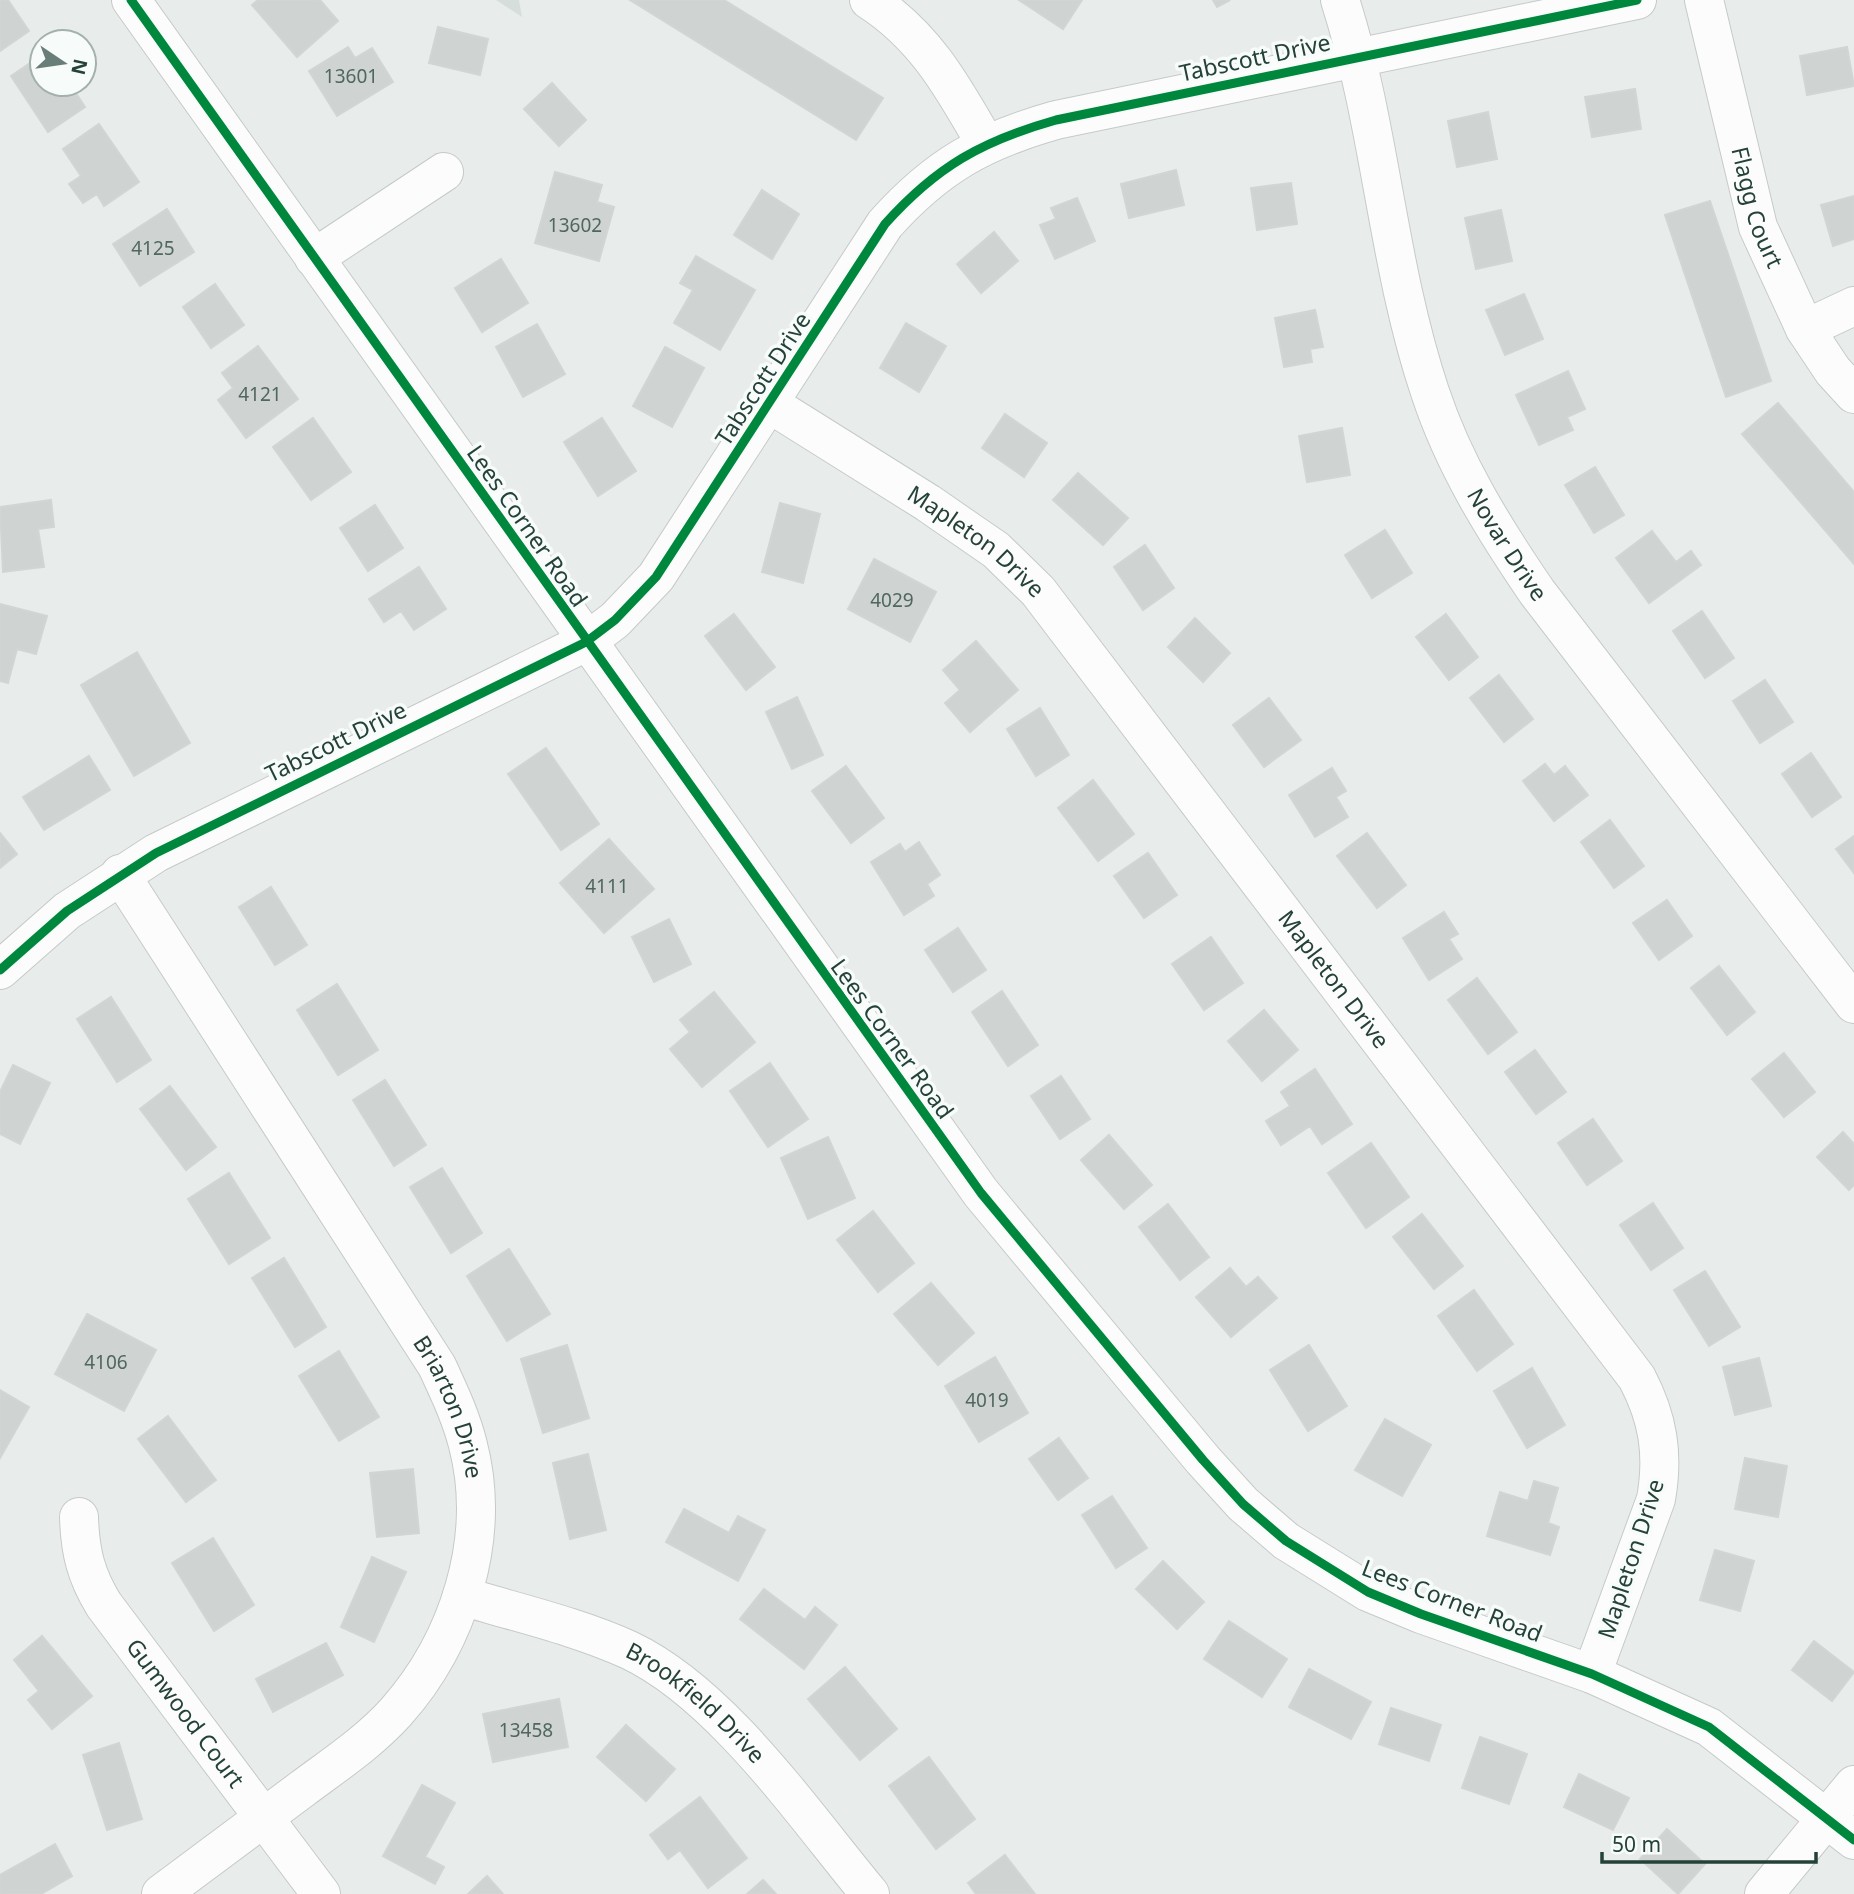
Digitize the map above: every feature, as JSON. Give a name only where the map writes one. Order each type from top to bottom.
[{"type":"street","name":"Lees Corner Road","points":[[131,0],[981,1194],[1203,1460],[1243,1504],[1286,1541],[1368,1592],[1421,1614],[1592,1674],[1653,1699],[1709,1727],[1840,1829]]},
{"type":"street","points":[[869,0],[919,39],[945,72],[985,144]]},
{"type":"street","name":"Novar Drive","points":[[1340,0],[1358,56],[1413,335],[1430,394],[1462,470],[1491,524],[1536,592],[1854,1004]]},
{"type":"street","name":"Tabscott Drive","points":[[0,970],[67,911],[120,874],[169,846],[586,642],[615,620],[656,577],[885,224],[922,186],[985,144],[1007,133],[1056,120],[1637,0]]},
{"type":"street","name":"Flagg Court","points":[[1704,0],[1758,227],[1805,329],[1833,371],[1854,394]]},
{"type":"street","points":[[314,258],[444,172]]},
{"type":"street","points":[[1805,329],[1854,306]]},
{"type":"street","name":"Mapleton Drive","points":[[770,404],[928,503],[996,551],[1038,591],[1637,1378],[1657,1426],[1660,1476],[1656,1499],[1592,1674]]},
{"type":"street","name":"Briarton Drive","points":[[120,874],[437,1366],[455,1405],[468,1446],[475,1488],[474,1538],[462,1596],[446,1637],[424,1676],[396,1712],[365,1742],[161,1894]]},
{"type":"street","name":"Gumwood Court","points":[[79,1517],[80,1550],[89,1581],[104,1605],[321,1894]]},
{"type":"street","name":"Brookfield Drive","points":[[462,1596],[590,1634],[631,1651],[699,1697],[729,1726],[870,1894]]},
{"type":"street","points":[[1764,1894],[1840,1829],[1854,1785]]},
{"type":"shaded area","points":[[496,0],[519,0],[522,17]]},
{"type":"building","points":[[0,0],[8,0],[28,32],[0,51]]},
{"type":"building","points":[[258,0],[320,0],[338,21],[297,57],[252,5]]},
{"type":"building","points":[[630,0],[724,0],[883,98],[856,140]]},
{"type":"building","points":[[1019,0],[1082,0],[1063,29]]},
{"type":"building","points":[[1213,0],[1230,0],[1217,7]]},
{"type":"building","points":[[438,27],[488,39],[480,75],[429,63]]},
{"type":"building","points":[[348,47],[355,58],[372,48],[393,82],[337,116],[309,71]]},
{"type":"building","points":[[1847,47],[1854,86],[1807,95],[1800,56]]},
{"type":"building","points":[[28,64],[28,98],[79,98],[85,107],[48,132],[11,76]]},
{"type":"building","points":[[552,83],[586,120],[559,146],[524,109]]},
{"type":"building","points":[[1635,89],[1641,129],[1592,137],[1585,97]]},
{"type":"building","points":[[1488,112],[1497,159],[1457,167],[1448,121]]},
{"type":"building","points":[[99,124],[139,182],[104,206],[97,194],[83,203],[69,184],[81,176],[63,149]]},
{"type":"building","points":[[1176,170],[1184,205],[1129,218],[1121,184]]},
{"type":"building","points":[[555,172],[602,185],[597,202],[614,207],[599,261],[535,243]]},
{"type":"building","points":[[1291,183],[1297,224],[1257,230],[1251,188]]},
{"type":"building","points":[[762,190],[799,214],[772,259],[734,235]]},
{"type":"building","points":[[1854,196],[1854,239],[1833,246],[1821,205]]},
{"type":"building","points":[[1077,198],[1095,241],[1055,259],[1040,225],[1056,219],[1051,208]]},
{"type":"building","points":[[1710,201],[1771,381],[1726,397],[1665,215]]},
{"type":"building","points":[[167,209],[194,252],[140,286],[113,244]]},
{"type":"building","points":[[1501,210],[1512,261],[1476,269],[1465,218]]},
{"type":"building","points":[[994,232],[1018,261],[981,293],[957,264]]},
{"type":"building","points":[[696,256],[755,290],[720,350],[674,323],[693,290],[680,283]]},
{"type":"building","points":[[501,259],[528,303],[482,332],[455,288]]},
{"type":"building","points":[[215,284],[244,325],[211,348],[183,307]]},
{"type":"building","points":[[1524,294],[1543,339],[1505,355],[1486,310]]},
{"type":"building","points":[[1315,310],[1323,347],[1310,349],[1312,362],[1284,367],[1275,318]]},
{"type":"building","points":[[906,323],[946,346],[919,392],[880,368]]},
{"type":"building","points":[[537,324],[565,374],[523,397],[496,347]]},
{"type":"building","points":[[258,346],[298,399],[246,438],[218,400],[233,388],[222,373]]},
{"type":"building","points":[[665,347],[704,368],[672,427],[633,406]]},
{"type":"building","points":[[1568,371],[1585,409],[1567,417],[1573,430],[1539,445],[1516,395]]},
{"type":"building","points":[[1778,403],[1854,492],[1854,564],[1742,434]]},
{"type":"building","points":[[1005,414],[1047,443],[1024,477],[982,448]]},
{"type":"building","points":[[313,418],[351,472],[311,500],[273,447]]},
{"type":"building","points":[[602,418],[636,471],[598,496],[564,442]]},
{"type":"building","points":[[1342,428],[1350,475],[1307,482],[1299,436]]},
{"type":"building","points":[[1595,467],[1624,515],[1594,533],[1565,485]]},
{"type":"building","points":[[1078,473],[1128,518],[1103,545],[1053,500]]},
{"type":"building","points":[[51,500],[54,527],[38,529],[44,567],[3,572],[0,507]]},
{"type":"building","points":[[780,503],[820,514],[803,583],[762,572]]},
{"type":"building","points":[[375,505],[403,548],[368,571],[340,528]]},
{"type":"building","points":[[1385,530],[1412,573],[1372,598],[1345,555]]},
{"type":"building","points":[[1652,531],[1676,562],[1691,551],[1701,565],[1649,603],[1616,558]]},
{"type":"building","points":[[1145,545],[1174,588],[1143,610],[1114,567]]},
{"type":"building","points":[[874,559],[936,592],[910,642],[848,609]]},
{"type":"building","points":[[419,567],[446,609],[414,630],[401,611],[384,622],[369,599]]},
{"type":"building","points":[[0,604],[47,616],[36,654],[17,649],[8,683],[0,681]]},
{"type":"building","points":[[1702,611],[1734,658],[1705,678],[1673,631]]},
{"type":"building","points":[[734,614],[775,667],[746,690],[705,636]]},
{"type":"building","points":[[1446,614],[1478,657],[1449,680],[1416,637]]},
{"type":"building","points":[[1195,618],[1230,653],[1203,682],[1168,647]]},
{"type":"building","points":[[976,641],[1018,690],[970,732],[945,703],[960,690],[943,670]]},
{"type":"building","points":[[137,652],[190,743],[134,776],[81,685]]},
{"type":"building","points":[[1499,675],[1533,719],[1504,742],[1470,698]]},
{"type":"building","points":[[1765,680],[1793,722],[1760,743],[1733,701]]},
{"type":"building","points":[[797,697],[823,755],[792,769],[766,712]]},
{"type":"building","points":[[1269,698],[1301,740],[1264,767],[1233,725]]},
{"type":"building","points":[[1040,708],[1069,755],[1036,776],[1007,729]]},
{"type":"building","points":[[546,748],[599,824],[561,850],[508,774]]},
{"type":"building","points":[[1811,753],[1841,797],[1812,817],[1782,774]]},
{"type":"building","points":[[89,756],[110,790],[44,830],[23,797]]},
{"type":"building","points":[[1545,764],[1554,775],[1565,766],[1588,795],[1554,821],[1523,781]]},
{"type":"building","points":[[846,766],[884,818],[851,843],[812,791]]},
{"type":"building","points":[[1332,768],[1346,791],[1336,797],[1348,817],[1315,837],[1289,795]]},
{"type":"building","points":[[1093,780],[1134,834],[1098,861],[1058,808]]},
{"type":"building","points":[[1610,820],[1644,866],[1614,888],[1581,842]]},
{"type":"building","points":[[0,833],[17,854],[0,868]]},
{"type":"building","points":[[1367,833],[1406,885],[1377,908],[1337,856]]},
{"type":"building","points":[[1854,836],[1854,873],[1836,849]]},
{"type":"building","points":[[609,839],[654,889],[604,933],[560,883]]},
{"type":"building","points":[[919,842],[940,875],[927,884],[934,896],[904,915],[871,862],[900,844],[905,852]]},
{"type":"building","points":[[1148,853],[1177,895],[1144,918],[1114,876]]},
{"type":"building","points":[[271,887],[307,945],[275,965],[239,907]]},
{"type":"building","points":[[1667,900],[1692,936],[1659,960],[1633,923]]},
{"type":"building","points":[[1444,912],[1458,934],[1449,939],[1462,959],[1429,980],[1403,938]]},
{"type":"building","points":[[669,919],[691,964],[654,982],[632,937]]},
{"type":"building","points":[[958,928],[986,970],[953,992],[925,950]]},
{"type":"building","points":[[1211,937],[1243,983],[1204,1010],[1172,964]]},
{"type":"building","points":[[1719,966],[1755,1012],[1727,1035],[1691,988]]},
{"type":"building","points":[[1477,978],[1517,1032],[1488,1054],[1448,1000]]},
{"type":"building","points":[[337,984],[378,1050],[338,1075],[297,1010]]},
{"type":"building","points":[[1002,991],[1038,1045],[1008,1066],[972,1012]]},
{"type":"building","points":[[714,992],[755,1042],[702,1087],[670,1049],[690,1032],[680,1020]]},
{"type":"building","points":[[111,997],[151,1060],[117,1082],[77,1019]]},
{"type":"building","points":[[1264,1010],[1298,1050],[1262,1081],[1228,1041]]},
{"type":"building","points":[[1535,1050],[1566,1092],[1536,1114],[1505,1072]]},
{"type":"building","points":[[1784,1053],[1815,1092],[1784,1117],[1752,1079]]},
{"type":"building","points":[[770,1063],[808,1119],[768,1147],[730,1091]]},
{"type":"building","points":[[13,1065],[50,1083],[20,1144],[0,1134],[0,1092]]},
{"type":"building","points":[[1315,1069],[1352,1124],[1322,1144],[1310,1126],[1281,1145],[1266,1121],[1290,1106],[1281,1092]]},
{"type":"building","points":[[1061,1076],[1090,1119],[1060,1139],[1031,1096]]},
{"type":"building","points":[[385,1080],[426,1145],[394,1166],[353,1100]]},
{"type":"building","points":[[170,1086],[216,1147],[186,1170],[140,1109]]},
{"type":"building","points":[[1593,1119],[1622,1161],[1587,1185],[1558,1143]]},
{"type":"building","points":[[1843,1132],[1854,1144],[1854,1185],[1849,1190],[1817,1157]]},
{"type":"building","points":[[1109,1135],[1152,1185],[1124,1209],[1081,1160]]},
{"type":"building","points":[[828,1137],[855,1198],[808,1219],[781,1158]]},
{"type":"building","points":[[1371,1143],[1409,1197],[1366,1228],[1328,1173]]},
{"type":"building","points":[[442,1168],[482,1233],[451,1253],[410,1187]]},
{"type":"building","points":[[229,1173],[270,1238],[229,1264],[188,1199]]},
{"type":"building","points":[[1653,1203],[1683,1248],[1651,1270],[1620,1225]]},
{"type":"building","points":[[1168,1204],[1209,1257],[1180,1280],[1139,1227]]},
{"type":"building","points":[[873,1211],[914,1263],[878,1292],[837,1240]]},
{"type":"building","points":[[1422,1214],[1463,1266],[1434,1289],[1393,1237]]},
{"type":"building","points":[[509,1249],[550,1314],[507,1341],[467,1276]]},
{"type":"building","points":[[284,1258],[326,1327],[295,1347],[252,1278]]},
{"type":"building","points":[[1230,1268],[1246,1287],[1258,1277],[1277,1298],[1231,1337],[1196,1297]]},
{"type":"building","points":[[1705,1271],[1740,1327],[1709,1346],[1674,1290]]},
{"type":"building","points":[[931,1283],[974,1333],[938,1365],[894,1314]]},
{"type":"building","points":[[1474,1290],[1513,1344],[1477,1371],[1438,1316]]},
{"type":"building","points":[[87,1314],[156,1350],[124,1411],[55,1374]]},
{"type":"building","points":[[567,1345],[589,1418],[543,1433],[521,1359]]},
{"type":"building","points":[[1309,1345],[1347,1406],[1308,1431],[1270,1370]]},
{"type":"building","points":[[339,1351],[379,1417],[339,1441],[299,1376]]},
{"type":"building","points":[[995,1357],[1028,1413],[979,1442],[945,1386]]},
{"type":"building","points":[[1759,1358],[1771,1406],[1735,1415],[1723,1367]]},
{"type":"building","points":[[1532,1368],[1565,1425],[1527,1448],[1494,1391]]},
{"type":"building","points":[[0,1390],[29,1407],[0,1458]]},
{"type":"building","points":[[168,1416],[216,1480],[186,1502],[138,1439]]},
{"type":"building","points":[[1385,1419],[1431,1445],[1402,1496],[1355,1470]]},
{"type":"building","points":[[1059,1438],[1088,1478],[1058,1500],[1029,1459]]},
{"type":"building","points":[[588,1454],[606,1530],[570,1539],[553,1463]]},
{"type":"building","points":[[1745,1458],[1787,1466],[1778,1517],[1735,1509]]},
{"type":"building","points":[[413,1469],[419,1533],[377,1537],[370,1473]]},
{"type":"building","points":[[1534,1481],[1558,1488],[1548,1523],[1559,1527],[1550,1555],[1487,1536],[1500,1492],[1528,1501]]},
{"type":"building","points":[[1112,1496],[1147,1548],[1116,1568],[1082,1515]]},
{"type":"building","points":[[684,1509],[729,1533],[738,1516],[765,1530],[738,1581],[666,1542]]},
{"type":"building","points":[[213,1538],[254,1605],[214,1631],[172,1563]]},
{"type":"building","points":[[1715,1550],[1754,1561],[1740,1611],[1700,1600]]},
{"type":"building","points":[[372,1557],[406,1572],[374,1642],[341,1627]]},
{"type":"building","points":[[1163,1561],[1204,1602],[1177,1629],[1136,1589]]},
{"type":"building","points":[[764,1589],[805,1620],[815,1607],[837,1625],[804,1669],[740,1619]]},
{"type":"building","points":[[1229,1621],[1287,1659],[1262,1697],[1204,1659]]},
{"type":"building","points":[[42,1636],[92,1696],[52,1729],[28,1700],[39,1691],[14,1660]]},
{"type":"building","points":[[1814,1641],[1854,1672],[1832,1701],[1792,1670]]},
{"type":"building","points":[[326,1643],[343,1675],[273,1712],[256,1679]]},
{"type":"building","points":[[845,1667],[897,1729],[860,1760],[808,1699]]},
{"type":"building","points":[[1309,1669],[1371,1702],[1351,1739],[1289,1707]]},
{"type":"building","points":[[559,1699],[568,1747],[493,1762],[483,1714]]},
{"type":"building","points":[[1391,1708],[1441,1725],[1429,1761],[1379,1744]]},
{"type":"building","points":[[626,1725],[675,1769],[646,1801],[597,1757]]},
{"type":"building","points":[[1480,1737],[1527,1754],[1509,1804],[1462,1788]]},
{"type":"building","points":[[119,1743],[142,1819],[107,1830],[83,1755]]},
{"type":"building","points":[[929,1757],[975,1819],[936,1849],[889,1786]]},
{"type":"building","points":[[1579,1774],[1629,1798],[1613,1830],[1564,1807]]},
{"type":"building","points":[[422,1785],[455,1803],[425,1857],[444,1867],[435,1884],[383,1856]]},
{"type":"building","points":[[700,1797],[747,1858],[708,1888],[680,1850],[668,1859],[650,1835]]},
{"type":"building","points":[[1667,1829],[1705,1864],[1678,1894],[1640,1859]]},
{"type":"building","points":[[55,1844],[72,1876],[41,1894],[0,1894],[0,1875]]},
{"type":"building","points":[[1005,1855],[1035,1894],[976,1894],[968,1883]]},
{"type":"building","points":[[487,1876],[503,1894],[468,1894]]},
{"type":"building","points":[[763,1880],[776,1894],[747,1894]]},
{"type":"cycle path","points":[[131,0],[981,1193],[1203,1460],[1243,1504],[1286,1541],[1368,1592],[1421,1614],[1592,1674],[1709,1727],[1854,1840]]},
{"type":"cycle path","points":[[0,970],[67,911],[156,853],[586,642],[615,620],[656,577],[885,224],[923,186],[962,158],[1005,137],[1056,120],[1637,0]]}]
